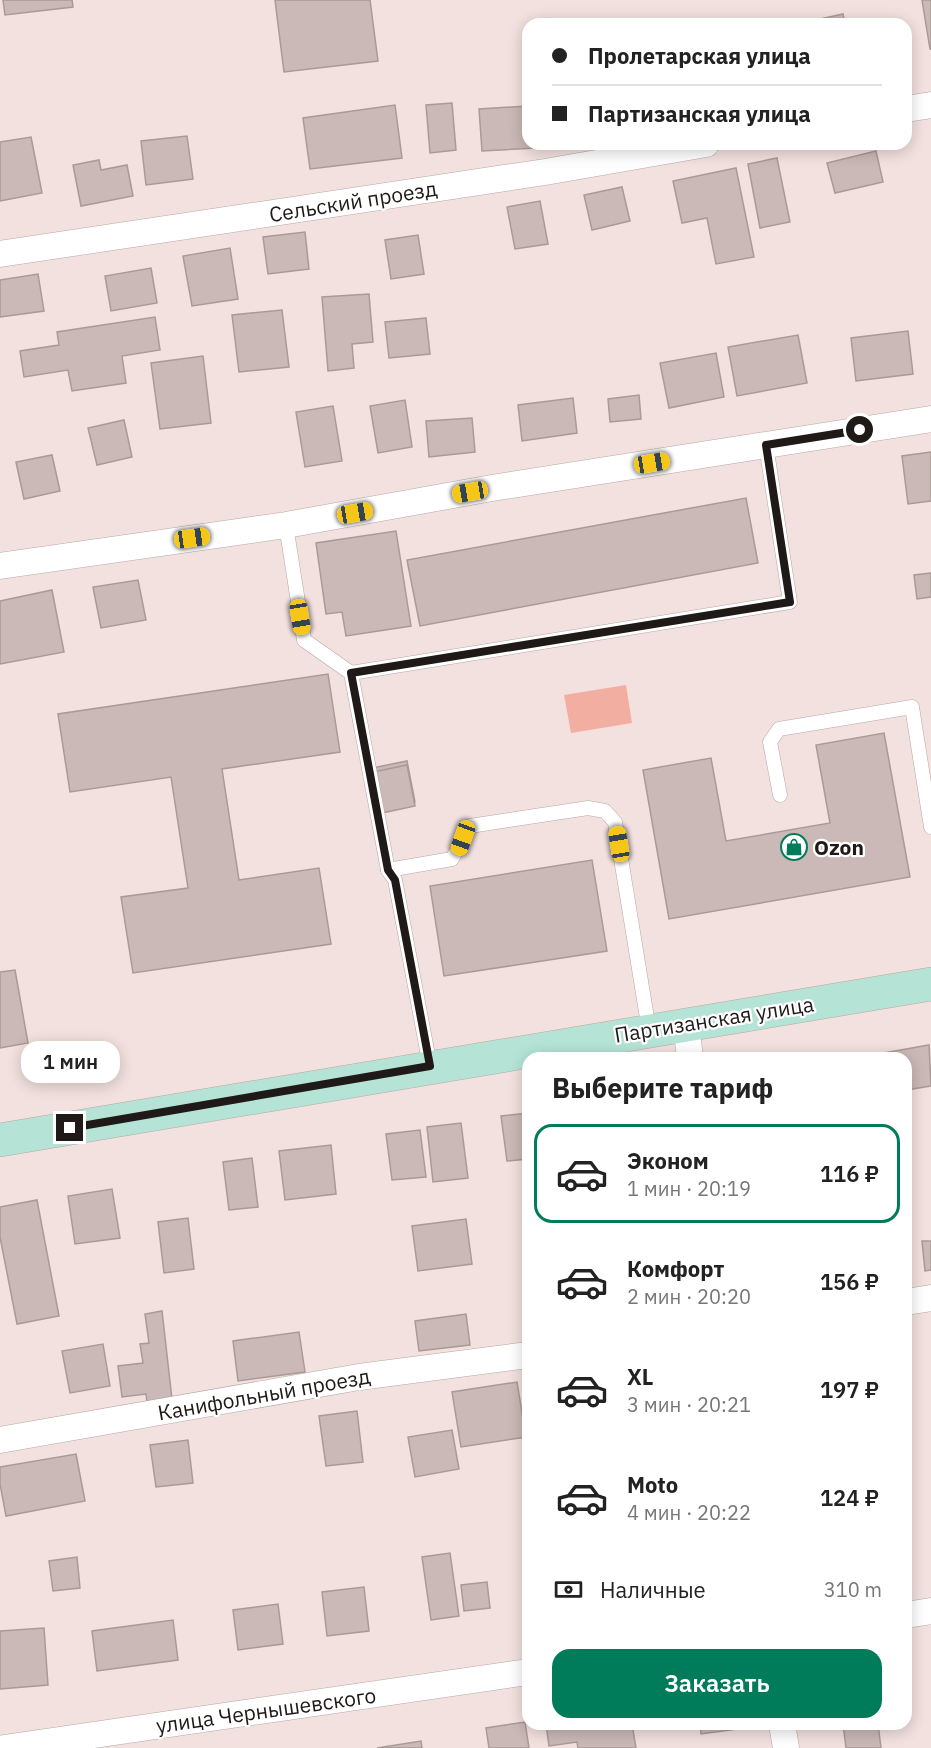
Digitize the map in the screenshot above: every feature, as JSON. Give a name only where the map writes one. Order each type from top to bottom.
[{"type":"main road","name":"Партизанская улица","points":[[0,1140],[430,1066],[931,984]]},
{"type":"street","points":[[912,109],[931,105]]},
{"type":"street","name":"Сельский проезд","points":[[0,254],[545,172],[672,150]]},
{"type":"street","points":[[0,566],[286,525],[492,488],[931,419]]},
{"type":"street","points":[[686,1024],[689,1052]]},
{"type":"street","points":[[912,1301],[931,1298]]},
{"type":"street","name":"Канифольный проезд","points":[[0,1440],[360,1377],[522,1356]]},
{"type":"street","points":[[912,1614],[931,1611]]},
{"type":"street","name":"улица Чернышевского","points":[[4,1748],[522,1673]]},
{"type":"street","points":[[783,1730],[786,1748]]},
{"type":"lane","points":[[286,525],[304,640],[351,673],[790,602],[766,445]]},
{"type":"lane","points":[[351,673],[388,870],[395,880],[430,1066]]},
{"type":"lane","points":[[780,795],[770,742],[779,729],[912,707],[931,827]]},
{"type":"lane","points":[[388,870],[452,859],[470,826],[588,808],[605,812],[615,822],[649,1030]]},
{"type":"shaded area","points":[[626,685],[632,723],[571,733],[564,695]]},
{"type":"building","points":[[3,0],[72,0],[73,7],[5,15]]},
{"type":"building","points":[[275,0],[370,0],[378,61],[284,72]]},
{"type":"building","points":[[922,0],[931,0],[931,49],[930,49]]},
{"type":"building","points":[[843,14],[844,18],[825,18]]},
{"type":"building","points":[[452,103],[456,150],[430,153],[426,105]]},
{"type":"building","points":[[395,105],[402,158],[310,169],[303,118]]},
{"type":"building","points":[[522,106],[522,149],[482,151],[479,109]]},
{"type":"building","points":[[187,136],[193,179],[146,185],[141,141]]},
{"type":"building","points":[[31,137],[42,193],[0,201],[0,142]]},
{"type":"building","points":[[876,151],[883,182],[835,193],[827,163]]},
{"type":"building","points":[[777,158],[790,222],[760,228],[748,164]]},
{"type":"building","points":[[99,160],[101,170],[127,165],[133,196],[81,206],[73,165]]},
{"type":"building","points":[[736,168],[754,257],[716,264],[707,218],[682,223],[673,181]]},
{"type":"building","points":[[622,187],[630,221],[592,230],[584,195]]},
{"type":"building","points":[[540,201],[548,244],[515,249],[507,207]]},
{"type":"building","points":[[305,232],[309,269],[268,274],[263,237]]},
{"type":"building","points":[[418,235],[424,274],[391,279],[385,240]]},
{"type":"building","points":[[230,248],[238,299],[192,306],[183,256]]},
{"type":"building","points":[[151,268],[157,303],[111,311],[105,276]]},
{"type":"building","points":[[38,274],[44,311],[0,317],[0,280]]},
{"type":"building","points":[[369,294],[373,342],[352,344],[354,368],[328,371],[322,297]]},
{"type":"building","points":[[282,310],[289,367],[239,372],[232,315]]},
{"type":"building","points":[[155,317],[160,350],[122,356],[126,383],[72,391],[68,370],[24,377],[20,351],[59,345],[57,332]]},
{"type":"building","points":[[426,318],[430,354],[389,358],[385,322]]},
{"type":"building","points":[[908,331],[913,374],[856,381],[851,338]]},
{"type":"building","points":[[798,335],[807,383],[737,396],[728,347]]},
{"type":"building","points":[[716,353],[724,397],[669,408],[660,363]]},
{"type":"building","points":[[203,356],[211,423],[160,429],[151,363]]},
{"type":"building","points":[[639,395],[641,419],[610,422],[608,399]]},
{"type":"building","points":[[573,398],[577,433],[522,441],[518,405]]},
{"type":"building","points":[[405,400],[412,447],[378,453],[370,406]]},
{"type":"building","points":[[333,406],[342,461],[305,467],[296,412]]},
{"type":"building","points":[[472,418],[475,452],[429,457],[426,421]]},
{"type":"building","points":[[124,420],[132,457],[97,465],[88,428]]},
{"type":"building","points":[[931,452],[931,501],[908,504],[902,456]]},
{"type":"building","points":[[52,455],[60,491],[24,499],[16,462]]},
{"type":"building","points":[[746,498],[758,563],[420,626],[407,560]]},
{"type":"building","points":[[396,531],[411,626],[346,636],[342,612],[326,614],[316,543]]},
{"type":"building","points":[[931,573],[931,597],[917,599],[914,575]]},
{"type":"building","points":[[138,580],[146,620],[101,628],[93,587]]},
{"type":"building","points":[[52,590],[64,652],[0,664],[0,601]]},
{"type":"building","points":[[328,674],[340,752],[222,769],[239,880],[319,868],[331,944],[133,973],[121,897],[188,888],[171,777],[70,792],[58,714]]},
{"type":"building","points":[[884,733],[910,877],[669,919],[643,770],[711,758],[726,841],[830,823],[816,745]]},
{"type":"building","points":[[407,761],[415,802],[380,809],[372,768]]},
{"type":"building","points":[[407,765],[415,806],[382,813],[373,772]]},
{"type":"building","points":[[592,860],[607,951],[444,976],[430,886]]},
{"type":"building","points":[[15,970],[28,1043],[0,1048],[0,972]]},
{"type":"building","points":[[929,1045],[931,1086],[912,1089],[912,1052],[889,1052]]},
{"type":"building","points":[[522,1114],[522,1160],[507,1161],[501,1116]]},
{"type":"building","points":[[461,1123],[468,1178],[433,1182],[427,1127]]},
{"type":"building","points":[[420,1130],[426,1177],[392,1180],[386,1134]]},
{"type":"building","points":[[331,1145],[336,1194],[285,1200],[279,1151]]},
{"type":"building","points":[[252,1158],[258,1207],[229,1210],[223,1162]]},
{"type":"building","points":[[112,1189],[120,1238],[75,1244],[68,1196]]},
{"type":"building","points":[[37,1200],[59,1316],[17,1324],[0,1237],[0,1207]]},
{"type":"building","points":[[188,1218],[194,1269],[164,1273],[158,1222]]},
{"type":"building","points":[[466,1219],[472,1264],[418,1271],[412,1226]]},
{"type":"building","points":[[922,1241],[931,1241],[931,1270],[925,1271]]},
{"type":"building","points":[[162,1311],[172,1399],[147,1402],[146,1394],[122,1397],[118,1366],[143,1363],[140,1344],[149,1343],[145,1314]]},
{"type":"building","points":[[466,1314],[470,1345],[419,1351],[415,1321]]},
{"type":"building","points":[[299,1332],[305,1372],[238,1381],[233,1341]]},
{"type":"building","points":[[103,1344],[110,1386],[70,1393],[62,1351]]},
{"type":"building","points":[[517,1382],[522,1413],[522,1438],[461,1447],[452,1392]]},
{"type":"building","points":[[357,1411],[363,1462],[326,1466],[319,1416]]},
{"type":"building","points":[[452,1430],[459,1469],[415,1477],[408,1437]]},
{"type":"building","points":[[188,1440],[193,1483],[156,1487],[150,1445]]},
{"type":"building","points":[[76,1454],[85,1501],[6,1516],[0,1484],[0,1467]]},
{"type":"building","points":[[450,1553],[459,1616],[431,1620],[422,1557]]},
{"type":"building","points":[[77,1557],[80,1588],[53,1591],[49,1561]]},
{"type":"building","points":[[487,1582],[490,1608],[464,1611],[461,1585]]},
{"type":"building","points":[[364,1587],[369,1631],[327,1636],[322,1592]]},
{"type":"building","points":[[278,1604],[283,1644],[238,1650],[233,1610]]},
{"type":"building","points":[[173,1620],[178,1660],[97,1671],[92,1631]]},
{"type":"building","points":[[44,1628],[48,1685],[0,1689],[0,1631]]},
{"type":"building","points":[[522,1722],[522,1730],[526,1730],[529,1748],[489,1748],[486,1728]]},
{"type":"building","points":[[547,1730],[633,1730],[636,1748],[578,1748],[577,1742],[549,1746]]},
{"type":"building","points":[[701,1730],[730,1730],[701,1734]]},
{"type":"building","points":[[844,1730],[879,1730],[881,1748],[846,1748]]},
{"type":"building","points":[[421,1741],[422,1748],[377,1748]]},
{"type":"place","name":"Ozon","points":[[794,847]]},
{"type":"route","points":[[70,1128],[430,1066],[395,880],[388,870],[351,673],[790,602],[766,445],[860,430]]}]
